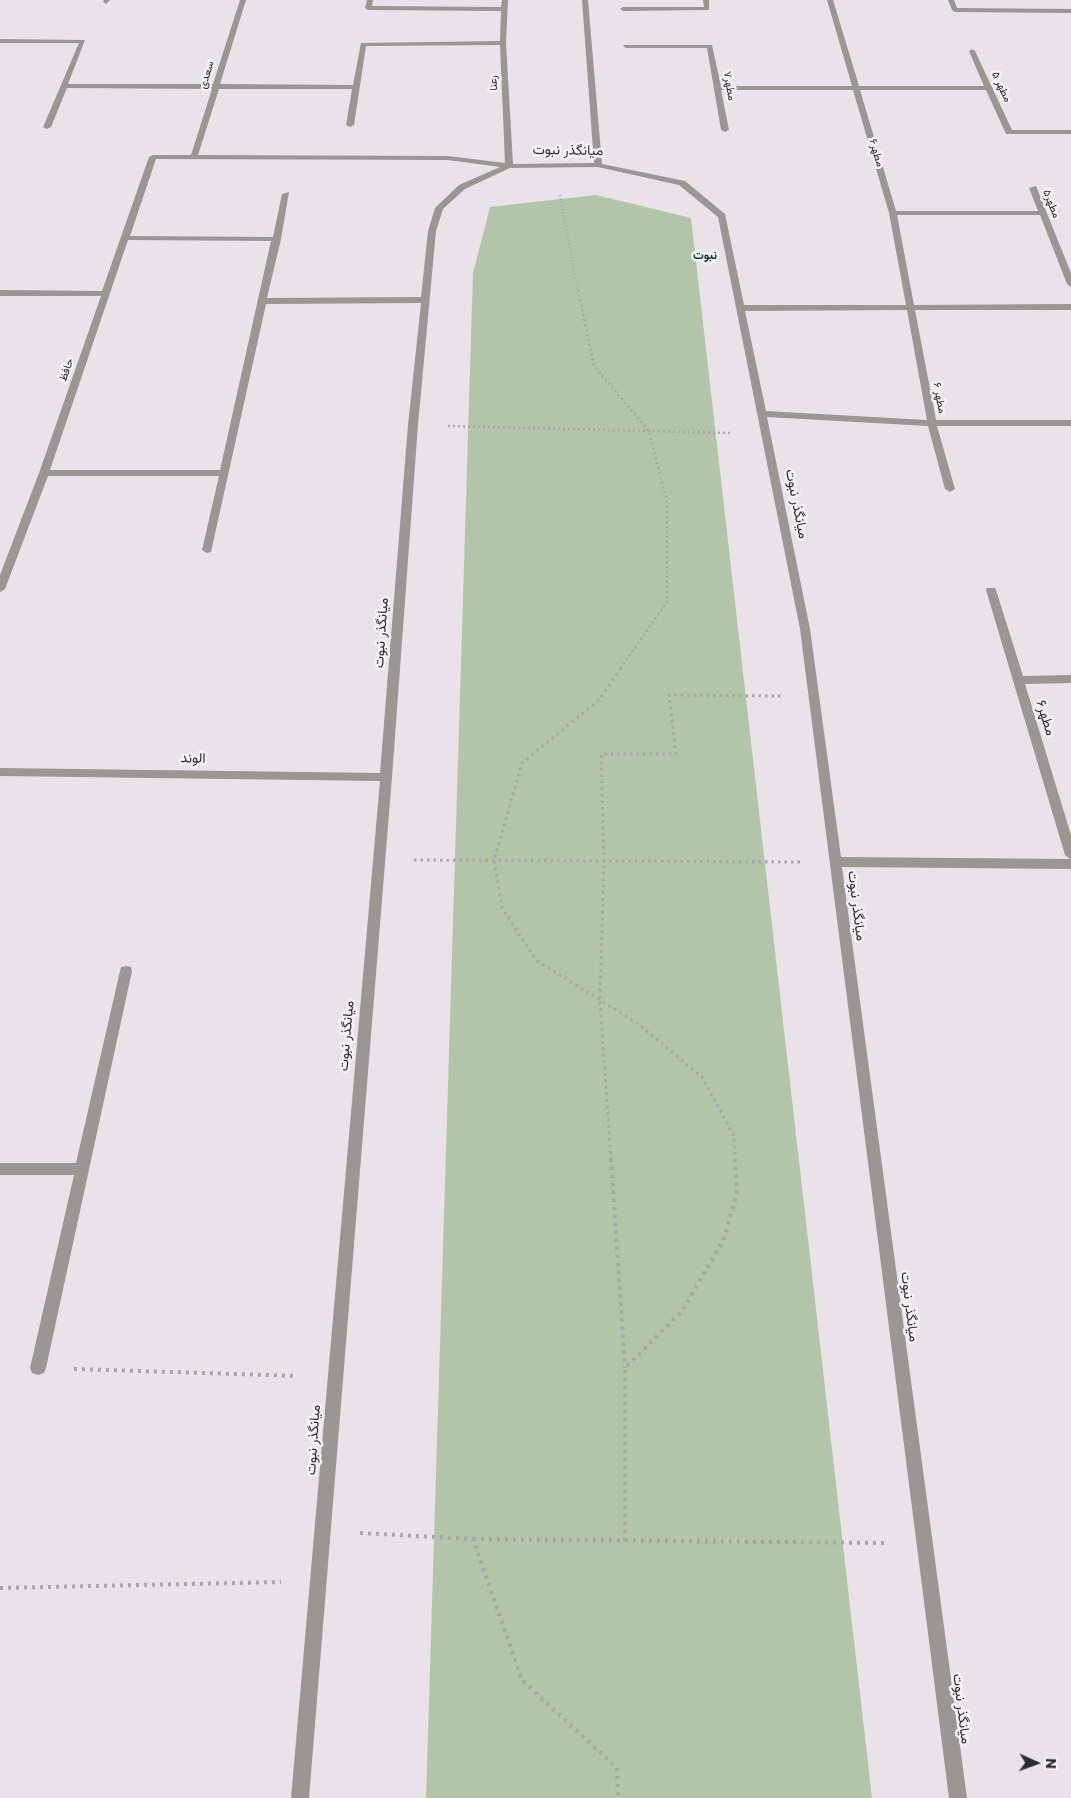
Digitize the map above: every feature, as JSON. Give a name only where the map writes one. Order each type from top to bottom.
[{"type":"street","name":"سعدی","points":[[194,156],[243,0]]},
{"type":"street","points":[[370,0],[368,8],[504,9]]},
{"type":"street","name":"رعنا","points":[[504,0],[503,43],[509,166]]},
{"type":"street","points":[[585,0],[598,165]]},
{"type":"street","points":[[622,9],[707,8],[706,0]]},
{"type":"street","name":"مطهر۶","points":[[830,0],[893,213],[912,309]]},
{"type":"street","points":[[951,0],[955,10],[1071,11]]},
{"type":"street","points":[[0,41],[83,41],[47,127]]},
{"type":"street","points":[[350,125],[363,44],[503,43]]},
{"type":"street","name":"مطهر۷","points":[[626,46],[710,46],[725,130]]},
{"type":"street","name":"مطهر ۵","points":[[972,51],[1009,132],[1071,132]]},
{"type":"street","points":[[64,86],[356,88]]},
{"type":"street","points":[[719,88],[989,88]]},
{"type":"street","points":[[194,156],[448,158],[509,166]]},
{"type":"street","name":"حافظ","points":[[0,589],[44,472],[153,157],[194,156]]},
{"type":"street","name":"میانگذر نبوت","points":[[300,1798],[377,860],[386,777],[412,425],[423,300],[432,231],[439,208],[462,187],[509,166],[598,165],[682,183],[722,216],[805,629],[958,1798]]},
{"type":"street","name":"مطهر۵","points":[[1033,188],[1071,284]]},
{"type":"street","points":[[207,550],[286,194]]},
{"type":"street","points":[[893,213],[1042,213]]},
{"type":"street","points":[[124,238],[276,239]]},
{"type":"street","points":[[0,293],[105,294]]},
{"type":"street","points":[[262,301],[423,300]]},
{"type":"street","points":[[740,308],[912,309],[1071,307]]},
{"type":"street","name":"مطهر ۶","points":[[912,309],[932,423],[950,489]]},
{"type":"street","points":[[763,414],[932,423],[1071,422]]},
{"type":"street","points":[[44,472],[224,473]]},
{"type":"street","name":"مطهر۶","points":[[991,590],[1071,855]]},
{"type":"street","points":[[1018,680],[1071,679]]},
{"type":"street","name":"الوند","points":[[0,772],[386,777]]},
{"type":"street","points":[[835,862],[1071,864]]},
{"type":"street","points":[[38,1368],[126,971]]},
{"type":"street","points":[[0,1169],[82,1169]]},
{"type":"path","points":[[555,165],[566,237],[594,366],[649,431],[667,502],[668,602],[599,700],[522,763],[494,860],[502,908],[536,960],[637,1023],[702,1077],[734,1136],[737,1192],[723,1241],[682,1311],[625,1368]]},
{"type":"path","points":[[412,425],[767,433]]},
{"type":"path","points":[[626,1541],[625,1368],[600,1000],[604,861],[601,754],[676,754],[669,696],[814,697]]},
{"type":"path","points":[[377,860],[835,862]]},
{"type":"path","points":[[38,1368],[334,1377]]},
{"type":"path","points":[[322,1531],[473,1539],[925,1544]]},
{"type":"path","points":[[473,1539],[522,1680],[617,1768],[618,1798]]},
{"type":"path","points":[[0,1588],[317,1581]]},
{"type":"green space","points":[[596,195],[691,218],[872,1798],[426,1798],[473,273],[490,207]]},
{"type":"district","name":"نبوت","points":[[705,256]]}]
